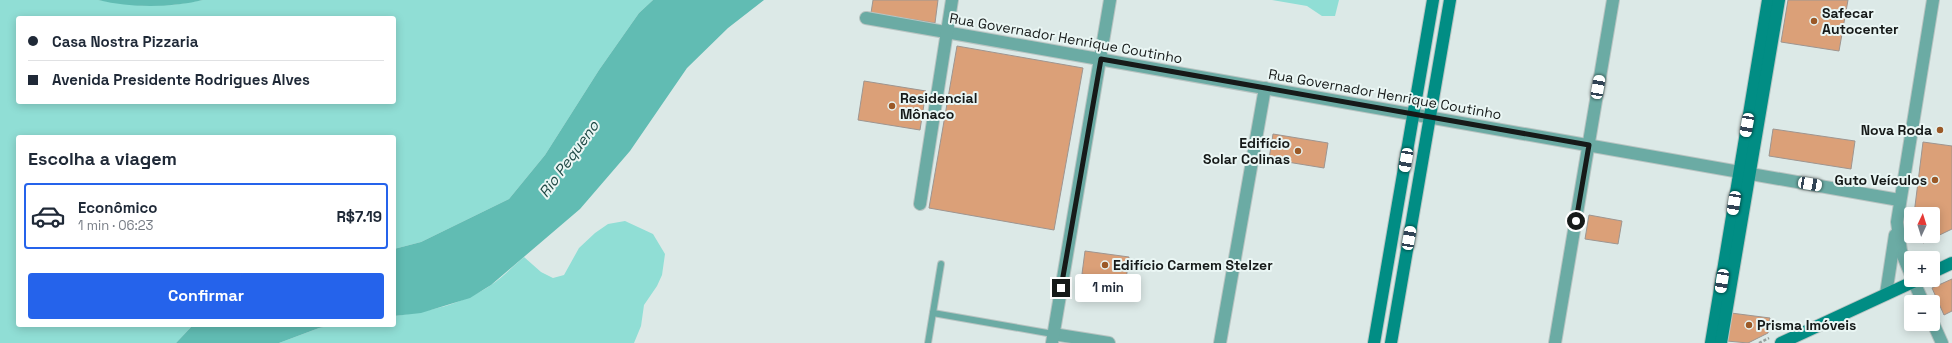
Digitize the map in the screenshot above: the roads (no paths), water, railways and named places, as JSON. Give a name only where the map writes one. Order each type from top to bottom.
[{"type":"street","points":[[920,204],[952,0]]},
{"type":"street","points":[[1108,343],[1053,338],[1110,0]]},
{"type":"street","points":[[1374,343],[1433,0]]},
{"type":"street","points":[[1391,343],[1450,0]]},
{"type":"street","points":[[1555,343],[1613,0]]},
{"type":"street","points":[[1721,343],[1768,0]]},
{"type":"street","points":[[1711,343],[1779,0]]},
{"type":"street","points":[[1886,294],[1899,200],[1933,0]]},
{"type":"street","name":"Rua Governador Henrique Coutinho","points":[[866,18],[1899,200]]},
{"type":"street","points":[[1220,343],[1265,88]]},
{"type":"street","points":[[1897,222],[1901,251],[1904,257]]},
{"type":"street","points":[[1940,269],[1952,263]]},
{"type":"street","points":[[1781,343],[1904,284]]},
{"type":"street","points":[[1937,331],[1942,343]]},
{"type":"lane","points":[[928,343],[941,264]]},
{"type":"lane","points":[[933,313],[1053,338]]},
{"type":"water","points":[[98,0],[203,0],[164,6],[137,6]]},
{"type":"water","name":"Rio Pequeno","points":[[653,0],[764,0],[728,28],[687,68],[630,151],[580,209],[491,285],[470,298],[421,313],[396,316],[396,248],[421,242],[509,199],[545,155],[599,70],[639,13]]},
{"type":"water","points":[[191,327],[324,327],[279,343],[176,343]]},
{"type":"place","name":"Safecar Autocenter","points":[[1814,21]]},
{"type":"place","name":"Residencial Mônaco","points":[[892,106]]},
{"type":"place","name":"Nova Roda","points":[[1940,130]]},
{"type":"place","name":"Edifício Solar Colinas","points":[[1298,151]]},
{"type":"place","name":"Guto Veículos","points":[[1935,180]]},
{"type":"place","name":"Edifício Carmem Stelzer","points":[[1105,265]]},
{"type":"place","name":"Prisma Imóveis","points":[[1749,325]]}]
